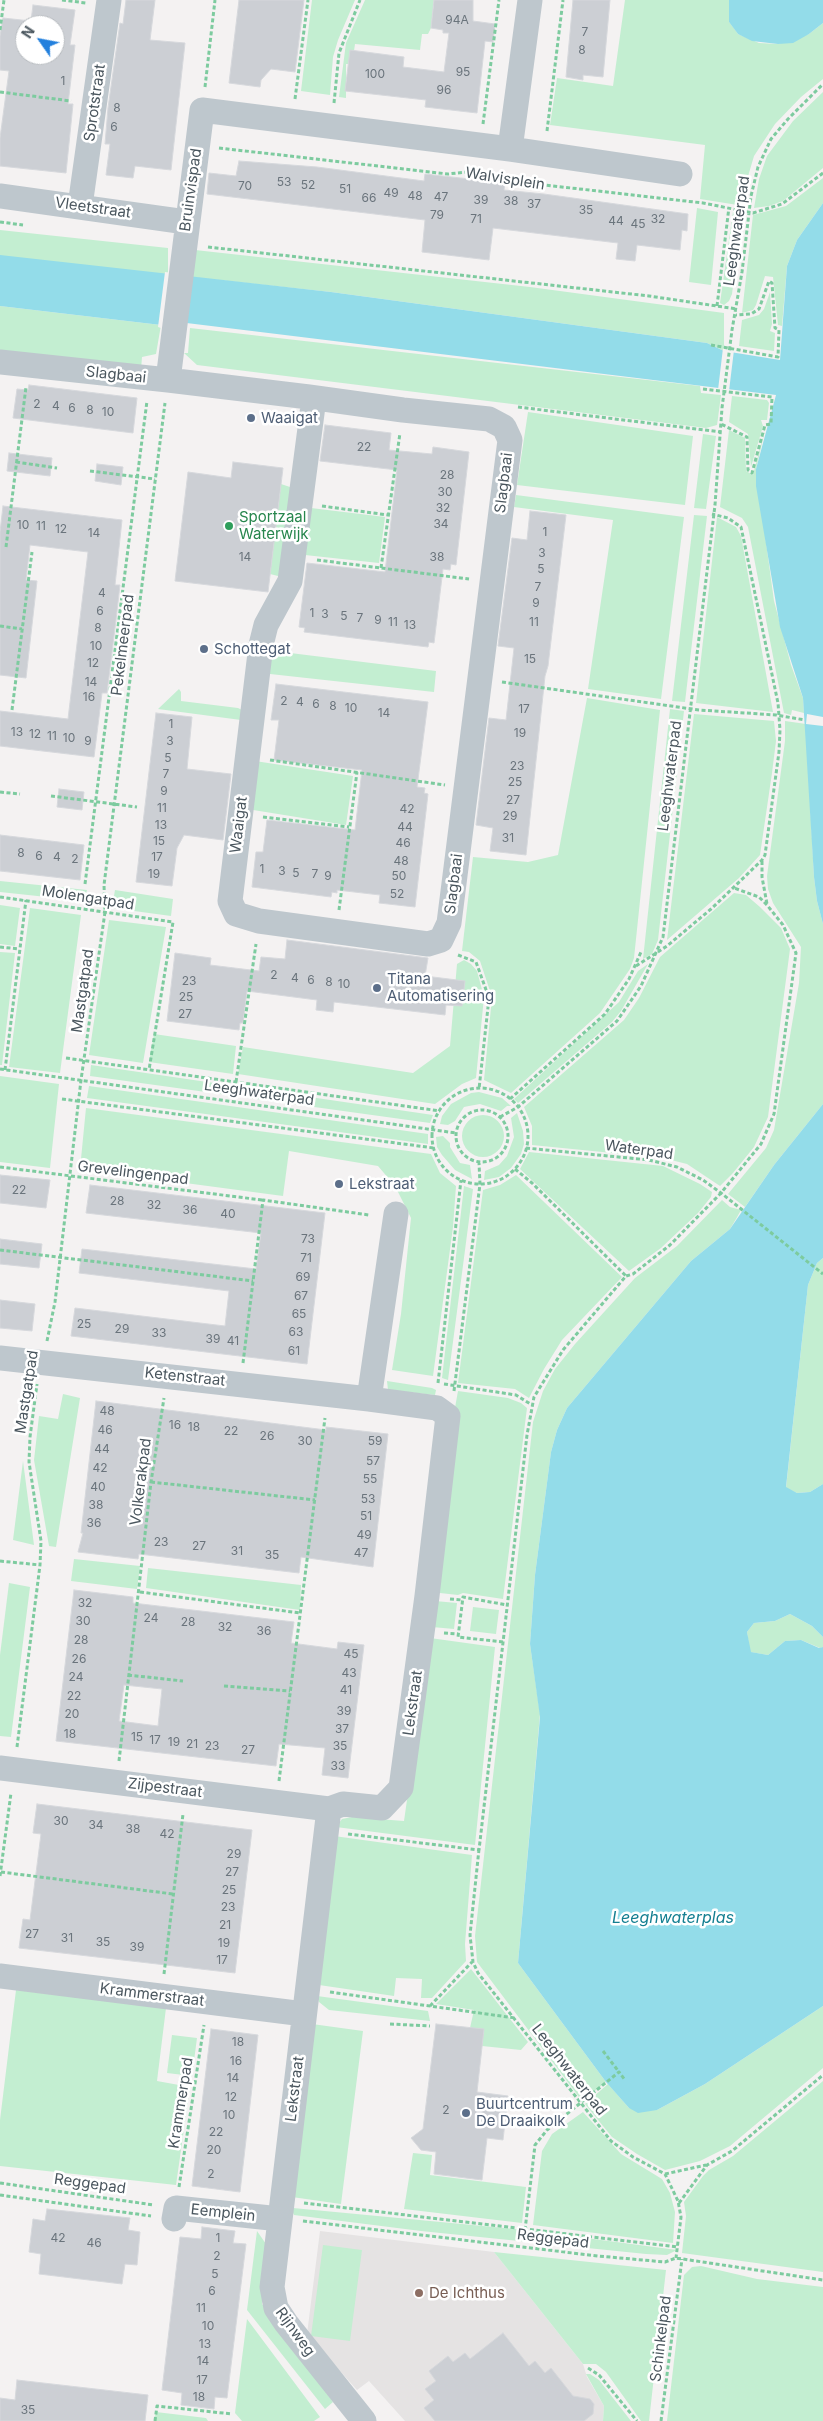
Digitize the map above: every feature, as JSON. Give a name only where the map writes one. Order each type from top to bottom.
[{"type":"street","name":"Sprotstraat","points":[[80,206],[96,104],[109,0]]},
{"type":"street","name":"Walvisplein","points":[[510,149],[530,0]]},
{"type":"street","name":"Walvisplein","points":[[202,110],[510,149],[680,174]]},
{"type":"street","name":"Bruinvispad","points":[[159,379],[172,338],[202,110]]},
{"type":"street","name":"Vleetstraat","points":[[0,196],[80,206],[184,245]]},
{"type":"street","name":"Slagbaai","points":[[0,362],[159,379],[489,419],[504,427],[510,440],[449,923],[435,942]]},
{"type":"street","name":"Waaigat","points":[[314,398],[290,581],[266,625],[261,645],[230,901],[236,914],[259,921],[435,942]]},
{"type":"street","points":[[396,1214],[369,1400],[437,1408],[448,1416]]},
{"type":"street","name":"Ketenstraat","points":[[0,1358],[241,1383],[369,1400]]},
{"type":"street","name":"Lekstraat","points":[[289,2207],[304,2014],[328,1820],[342,1804],[382,1808],[401,1788],[427,1596],[448,1416]]},
{"type":"street","name":"Zijpestraat","points":[[7,1769],[276,1802],[328,1820]]},
{"type":"street","name":"Krammerstraat","points":[[0,1976],[304,2014]]},
{"type":"street","name":"Eemplein","points":[[175,2213],[289,2207]]},
{"type":"street","name":"Rijnweg","points":[[289,2207],[272,2287],[276,2308],[364,2421]]},
{"type":"path","points":[[0,30],[4,0]]},
{"type":"path","points":[[202,110],[215,0]]},
{"type":"path","points":[[292,122],[308,0]]},
{"type":"path","points":[[332,126],[339,53],[360,0]]},
{"type":"path","points":[[475,171],[499,0]]},
{"type":"path","points":[[540,185],[563,0]]},
{"type":"path","name":"Leeghwaterpad","points":[[500,1117],[518,1107],[617,1021],[641,986],[663,937],[712,514],[715,505],[722,408],[732,330],[736,315],[758,167],[771,140],[788,119],[823,84]]},
{"type":"path","points":[[0,92],[96,104]]},
{"type":"path","name":"Walvisplein","points":[[197,146],[448,174],[475,171],[492,179],[729,207],[751,212]]},
{"type":"path","name":"Leeghwaterpad","points":[[751,212],[782,204],[823,172]]},
{"type":"path","name":"Leeghwaterpad","points":[[717,306],[729,207]]},
{"type":"path","points":[[0,222],[29,226]]},
{"type":"path","points":[[184,245],[649,296],[736,309]]},
{"type":"path","points":[[711,345],[778,357],[779,330],[775,328],[772,283],[769,281],[759,309],[751,314],[736,315]]},
{"type":"path","points":[[6,548],[28,365]]},
{"type":"path","points":[[85,884],[94,801],[138,477],[159,379]]},
{"type":"path","name":"Pekelmeerpad","points":[[106,912],[104,885],[155,479],[159,379]]},
{"type":"path","points":[[703,389],[772,397],[771,424],[765,425],[752,473],[748,470],[747,437],[721,424]]},
{"type":"path","points":[[381,568],[403,410]]},
{"type":"path","points":[[16,462],[57,468]]},
{"type":"path","points":[[90,472],[155,479]]},
{"type":"path","points":[[300,503],[388,515]]},
{"type":"path","points":[[712,514],[728,518],[742,527],[779,716],[779,752],[762,860],[762,877],[767,905]]},
{"type":"path","points":[[12,710],[32,552]]},
{"type":"path","points":[[294,557],[492,582]]},
{"type":"path","points":[[0,626],[22,629]]},
{"type":"path","points":[[479,679],[690,709],[779,716],[805,720]]},
{"type":"path","points":[[248,757],[465,788]]},
{"type":"path","points":[[336,931],[358,772]]},
{"type":"path","points":[[0,792],[20,794]]},
{"type":"path","points":[[51,796],[137,807]]},
{"type":"path","points":[[241,814],[350,827]]},
{"type":"path","points":[[636,966],[657,953],[734,888],[762,860]]},
{"type":"path","points":[[734,888],[759,898],[767,905]]},
{"type":"path","name":"Molengatpad","points":[[0,897],[173,922],[149,1070]]},
{"type":"path","points":[[5,1070],[26,900]]},
{"type":"path","name":"Leeghwaterpad","points":[[665,2174],[633,2157],[611,2141],[478,1973],[472,1962],[470,1935],[507,1605],[532,1405],[538,1390],[563,1350],[626,1276],[632,1274],[670,1245],[721,1193],[761,1144],[774,1114],[796,953],[783,925],[767,905]]},
{"type":"path","name":"Mastgatpad","points":[[0,1876],[7,1769],[40,1566],[41,1541],[30,1462],[30,1437],[40,1362],[48,1337],[61,1257],[81,1080],[106,912]]},
{"type":"path","points":[[236,1082],[259,921]]},
{"type":"path","points":[[435,942],[455,954],[469,957],[476,962],[487,990],[489,998],[479,1089]]},
{"type":"path","points":[[0,947],[19,949]]},
{"type":"path","points":[[510,1099],[605,1014],[618,997],[642,952]]},
{"type":"path","points":[[66,1058],[440,1111]]},
{"type":"path","name":"Leeghwaterpad","points":[[0,1069],[456,1133]]},
{"type":"path","points":[[479,1089],[494,1091],[510,1099],[518,1107],[526,1124],[528,1134],[526,1148],[515,1170],[499,1180],[480,1184],[461,1180],[445,1169],[434,1148],[433,1129],[440,1111],[457,1094],[479,1089]]},
{"type":"path","points":[[62,1099],[434,1148]]},
{"type":"path","points":[[476,1110],[491,1111],[500,1117],[507,1126],[509,1134],[506,1148],[495,1160],[479,1163],[471,1161],[459,1149],[456,1133],[462,1118],[476,1110]]},
{"type":"path","name":"Waterpad","points":[[526,1148],[663,1162],[690,1172],[721,1193],[822,1274]]},
{"type":"path","points":[[448,1416],[455,1386],[480,1184],[479,1163]]},
{"type":"path","name":"Grevelingenpad","points":[[0,1167],[369,1215]]},
{"type":"path","points":[[515,1170],[532,1183],[626,1276]]},
{"type":"path","points":[[461,1180],[436,1383],[516,1395],[532,1405]]},
{"type":"path","points":[[241,1383],[262,1200]]},
{"type":"path","points":[[0,1250],[253,1281]]},
{"type":"path","name":"Volkerakpad","points":[[117,1783],[151,1482],[167,1375]]},
{"type":"path","points":[[276,1802],[328,1395]]},
{"type":"path","points":[[151,1482],[315,1500]]},
{"type":"path","points":[[0,1560],[40,1566]]},
{"type":"path","points":[[140,1592],[300,1614]]},
{"type":"path","points":[[503,1644],[458,1637],[463,1597],[507,1605]]},
{"type":"path","points":[[128,1675],[183,1682]]},
{"type":"path","points":[[224,1686],[290,1692]]},
{"type":"path","points":[[161,1997],[186,1791]]},
{"type":"path","points":[[328,1820],[479,1848]]},
{"type":"path","points":[[0,1872],[173,1894]]},
{"type":"path","points":[[429,2006],[472,1962]]},
{"type":"path","points":[[327,1992],[515,2018]]},
{"type":"path","name":"Krammerpad","points":[[175,2213],[207,2002]]},
{"type":"path","points":[[390,2024],[430,2026]]},
{"type":"path","points":[[603,2051],[625,2080]]},
{"type":"path","points":[[526,2230],[536,2145],[547,2130],[619,2072]]},
{"type":"path","points":[[676,2258],[681,2216],[679,2204],[665,2174],[707,2165],[732,2151],[823,2074]]},
{"type":"path","points":[[679,2204],[707,2165]]},
{"type":"path","name":"Reggepad","points":[[0,2183],[175,2213]]},
{"type":"path","points":[[0,2195],[175,2213]]},
{"type":"path","name":"Reggepad","points":[[289,2207],[678,2247]]},
{"type":"path","name":"Reggepad","points":[[289,2207],[598,2256],[666,2262],[676,2258],[823,2280]]},
{"type":"path","name":"Schinkelpad","points":[[661,2421],[682,2259]]},
{"type":"path","points":[[588,2368],[599,2375],[637,2421]]},
{"type":"path","points":[[155,2421],[157,2406],[232,2414]]},
{"type":"shaded area","name":"De Ichthus","points":[[320,2231],[494,2252],[583,2364],[587,2377],[604,2406],[603,2421],[405,2421],[369,2381],[357,2390],[307,2334]]},
{"type":"green space","points":[[312,0],[355,0],[333,57],[330,95],[301,91]]},
{"type":"green space","points":[[365,0],[434,0],[431,28],[428,34],[422,34],[420,50],[355,44],[349,64],[346,64],[346,98],[339,97],[346,43]]},
{"type":"green space","points":[[625,0],[729,0],[729,22],[738,34],[759,43],[778,44],[809,34],[823,23],[823,79],[801,97],[775,124],[754,156],[744,190],[744,206],[700,199],[705,145],[550,125],[557,78],[613,86]]},
{"type":"green space","points":[[823,92],[823,168],[783,201],[769,206],[754,208],[759,179],[767,156],[793,121]]},
{"type":"green space","points":[[823,178],[823,203],[797,240],[787,266],[782,326],[778,325],[773,277],[765,276],[753,310],[742,313],[753,215],[786,206]]},
{"type":"green space","points":[[697,208],[718,212],[711,285],[689,282]]},
{"type":"green space","points":[[733,212],[742,214],[732,294],[729,301],[724,305],[720,303]]},
{"type":"green space","points":[[0,230],[168,248],[168,275],[0,256]]},
{"type":"green space","points":[[195,250],[530,287],[724,313],[724,351],[707,343],[331,292],[190,277]]},
{"type":"green space","points":[[770,292],[772,324],[770,331],[775,333],[774,351],[739,346],[742,320],[759,315],[764,309]]},
{"type":"green space","points":[[0,306],[161,325],[156,354],[142,357],[141,370],[0,353]]},
{"type":"green space","points":[[190,328],[700,386],[701,393],[721,395],[717,425],[706,428],[197,365],[184,353],[188,353]]},
{"type":"green space","points":[[732,396],[767,400],[769,403],[767,420],[761,420],[763,426],[751,467],[748,434],[729,422]]},
{"type":"green space","points":[[528,412],[693,436],[685,505],[517,485]]},
{"type":"green space","points":[[766,426],[756,469],[774,601],[791,665],[803,698],[804,713],[792,710],[791,715],[784,713],[748,527],[742,518],[720,507],[729,430],[745,438],[746,471],[753,475]]},
{"type":"green space","points":[[703,434],[716,436],[706,509],[694,508]]},
{"type":"green space","points":[[281,484],[293,488],[282,577],[270,574]]},
{"type":"green space","points":[[516,495],[684,517],[661,699],[588,689],[613,520],[514,507]]},
{"type":"green space","points":[[311,508],[385,517],[379,563],[305,555]]},
{"type":"green space","points":[[694,515],[707,516],[685,702],[672,701]]},
{"type":"green space","points":[[717,517],[736,527],[741,536],[773,712],[696,703]]},
{"type":"green space","points":[[266,650],[436,671],[434,692],[261,673]]},
{"type":"green space","points":[[179,689],[181,701],[238,708],[242,710],[241,720],[158,709]]},
{"type":"green space","points":[[587,698],[660,710],[634,958],[630,969],[600,1013],[511,1093],[484,1080],[492,997],[480,961],[469,952],[462,951],[473,857],[528,862],[558,855]]},
{"type":"green space","points":[[670,709],[684,711],[658,940],[652,954],[643,959]]},
{"type":"green space","points":[[694,714],[774,721],[776,741],[760,855],[739,878],[667,940]]},
{"type":"green space","points":[[785,721],[806,724],[814,877],[817,901],[823,924],[823,1104],[774,1165],[745,1207],[728,1194],[766,1148],[774,1130],[799,983],[801,947],[773,903],[768,889],[767,876],[785,741]]},
{"type":"green space","points":[[255,761],[353,776],[346,825],[247,809]]},
{"type":"green space","points":[[0,881],[87,890],[84,901],[0,892]]},
{"type":"green space","points":[[115,890],[173,899],[171,916],[112,908]]},
{"type":"green space","points":[[734,893],[746,895],[781,928],[790,949],[768,1117],[754,1147],[720,1186],[687,1164],[663,1158],[532,1145],[532,1126],[524,1107],[624,1020],[639,998],[660,957]]},
{"type":"green space","points":[[0,905],[20,908],[15,946],[0,944]]},
{"type":"green space","points":[[30,908],[81,915],[60,1073],[9,1067]]},
{"type":"green space","points":[[109,920],[166,927],[143,1063],[89,1055]]},
{"type":"green space","points":[[0,952],[15,953],[2,1065],[0,1065]]},
{"type":"green space","points":[[464,960],[477,971],[484,997],[476,1078],[462,1084],[435,1104],[238,1074],[243,1047],[413,1073],[450,1046],[457,964]]},
{"type":"green space","points":[[648,964],[621,1011],[612,1022],[518,1103],[514,1099],[619,1002],[638,971]]},
{"type":"green space","points":[[154,1034],[236,1046],[233,1074],[149,1062]]},
{"type":"green space","points":[[91,1065],[433,1115],[430,1123],[90,1076]]},
{"type":"green space","points":[[0,1076],[59,1084],[50,1168],[0,1162]]},
{"type":"green space","points":[[89,1086],[428,1134],[428,1144],[87,1098]]},
{"type":"green space","points":[[479,1092],[502,1098],[511,1106],[507,1106],[501,1111],[480,1104],[464,1107],[455,1121],[448,1125],[440,1124],[442,1116],[451,1104],[471,1093]]},
{"type":"green space","points":[[86,1108],[431,1154],[440,1173],[456,1186],[453,1227],[433,1376],[392,1370],[401,1314],[411,1218],[395,1186],[378,1166],[289,1151],[283,1196],[80,1169]]},
{"type":"green space","points":[[517,1113],[523,1131],[524,1144],[521,1154],[511,1168],[499,1177],[484,1180],[485,1171],[499,1165],[507,1156],[514,1137],[511,1118]]},
{"type":"green space","points":[[487,1115],[495,1118],[501,1124],[504,1136],[501,1148],[495,1154],[479,1157],[471,1154],[465,1148],[462,1132],[465,1124],[471,1118]]},
{"type":"green space","points":[[443,1136],[450,1143],[450,1147],[460,1163],[470,1165],[472,1179],[455,1170],[442,1155],[437,1147],[436,1137]]},
{"type":"green space","points":[[529,1152],[663,1166],[700,1184],[712,1192],[711,1197],[698,1213],[661,1248],[629,1271],[520,1169]]},
{"type":"green space","points":[[516,1175],[622,1277],[562,1340],[529,1398],[515,1389],[458,1383],[483,1190],[500,1185]]},
{"type":"green space","points":[[464,1186],[473,1189],[448,1380],[442,1378]]},
{"type":"green space","points":[[722,1200],[730,1207],[741,1210],[730,1229],[691,1261],[567,1408],[557,1430],[551,1452],[535,1575],[530,1644],[540,1714],[518,1963],[606,2082],[582,2101],[477,1962],[475,1936],[533,1422],[543,1391],[555,1369],[575,1344],[635,1278],[677,1246]]},
{"type":"green space","points":[[823,1258],[823,1484],[810,1492],[797,1493],[786,1488],[808,1285],[817,1263]]},
{"type":"green space","points":[[387,1381],[432,1388],[436,1390],[435,1395],[388,1390]]},
{"type":"green space","points":[[458,1391],[508,1398],[521,1403],[527,1408],[503,1599],[463,1593],[458,1595],[431,1592],[449,1441]]},
{"type":"green space","points":[[63,1394],[80,1398],[56,1547],[49,1546],[34,1460],[39,1416],[58,1419]]},
{"type":"green space","points":[[23,1461],[34,1545],[13,1540]]},
{"type":"green space","points":[[74,1559],[140,1566],[137,1589],[71,1581]]},
{"type":"green space","points":[[148,1568],[301,1585],[300,1610],[146,1588]]},
{"type":"green space","points":[[9,1583],[30,1587],[11,1737],[0,1736],[0,1655]]},
{"type":"green space","points":[[435,1601],[457,1603],[454,1629],[432,1627]]},
{"type":"green space","points":[[473,1607],[499,1610],[496,1634],[470,1631]]},
{"type":"green space","points":[[790,1614],[812,1626],[823,1637],[823,1647],[820,1648],[801,1640],[785,1641],[768,1655],[750,1652],[747,1632],[754,1623],[775,1621]]},
{"type":"green space","points":[[430,1638],[495,1647],[475,1845],[336,1827],[342,1819],[352,1817],[404,1821]]},
{"type":"green space","points":[[334,1836],[472,1855],[465,1944],[466,1961],[432,1998],[421,1998],[422,1979],[396,1978],[394,1996],[319,1985]]},
{"type":"green space","points":[[471,1969],[528,2042],[521,2050],[482,2046],[470,2028],[474,2010],[436,2004]]},
{"type":"green space","points":[[16,1990],[166,2008],[157,2081],[190,2087],[176,2185],[0,2166],[0,2120]]},
{"type":"green space","points":[[317,1996],[428,2011],[430,2021],[329,2010],[319,2002]]},
{"type":"green space","points":[[823,2006],[823,2068],[730,2146],[700,2161],[665,2170],[612,2137],[585,2104],[608,2084],[629,2108],[657,2110],[705,2084]]},
{"type":"green space","points":[[312,2024],[363,2031],[341,2204],[292,2197]]},
{"type":"green space","points":[[172,2035],[197,2038],[192,2076],[167,2073]]},
{"type":"green space","points":[[823,2081],[823,2272],[682,2253],[686,2216],[684,2202],[703,2176],[709,2170],[733,2156]]},
{"type":"green space","points":[[583,2112],[621,2154],[662,2179],[670,2193],[675,2212],[673,2243],[533,2225],[542,2151],[552,2134]]},
{"type":"green space","points":[[413,2153],[432,2155],[430,2175],[526,2187],[522,2223],[404,2209]]},
{"type":"green space","points":[[293,2208],[525,2230],[677,2250],[667,2255],[646,2254],[421,2231],[294,2215]]},
{"type":"green space","points":[[257,2231],[266,2244],[262,2304],[333,2402],[325,2409],[247,2310]]},
{"type":"green space","points":[[323,2245],[362,2250],[350,2341],[311,2336]]},
{"type":"green space","points":[[494,2252],[666,2270],[649,2421],[641,2421],[606,2372],[596,2364],[583,2364]]},
{"type":"green space","points":[[701,2266],[757,2279],[823,2287],[823,2421],[667,2421],[684,2275],[692,2267]]},
{"type":"green space","points":[[247,2319],[320,2417],[314,2421],[242,2421],[235,2413]]},
{"type":"green space","points":[[586,2374],[590,2374],[599,2380],[631,2421],[603,2421],[604,2406]]},
{"type":"green space","points":[[156,2412],[206,2418],[208,2421],[154,2421]]},
{"type":"water","points":[[729,0],[823,0],[823,23],[793,43],[778,44],[752,41],[738,34],[729,22]]},
{"type":"water","points":[[823,203],[823,924],[817,901],[814,877],[803,698],[780,627],[756,486],[756,469],[776,395],[162,320],[161,325],[0,306],[0,255],[331,292],[707,343],[724,351],[780,360],[787,266],[797,240]]},
{"type":"water","name":"Leeghwaterplas","points":[[823,1104],[823,1258],[817,1263],[808,1285],[786,1487],[797,1493],[810,1492],[823,1484],[823,1637],[812,1626],[790,1614],[775,1621],[754,1623],[747,1632],[751,1652],[768,1655],[785,1641],[801,1640],[819,1648],[823,1647],[823,2006],[705,2084],[657,2110],[638,2113],[629,2108],[606,2082],[518,1963],[540,1717],[530,1644],[535,1575],[551,1452],[557,1430],[567,1408],[691,1261],[730,1229],[774,1165]]},
{"type":"pier","points":[[165,272],[192,275],[161,328],[158,327]]},
{"type":"pier","points":[[723,348],[734,350],[729,391],[718,390]]},
{"type":"pier","points":[[807,714],[823,717],[823,726],[806,724]]},
{"type":"building","points":[[126,0],[155,0],[150,40],[185,43],[171,170],[135,166],[133,178],[106,175],[110,144],[105,144],[108,108],[120,23],[123,24]]},
{"type":"building","points":[[239,0],[304,0],[295,72],[271,69],[261,80],[260,87],[229,83]]},
{"type":"building","points":[[434,0],[473,0],[473,21],[495,24],[493,42],[485,41],[477,113],[425,107],[426,100],[345,91],[350,50],[404,57],[403,67],[444,72],[449,33],[443,33],[443,30],[431,28]]},
{"type":"building","points":[[573,0],[610,0],[603,77],[583,75],[583,80],[566,77]]},
{"type":"building","points":[[33,5],[75,10],[70,45],[75,45],[68,104],[73,104],[66,173],[0,166],[0,138],[9,71],[0,70],[0,36],[3,18],[15,19],[15,65],[65,65],[65,15],[32,15]]},
{"type":"building","points":[[239,161],[317,167],[424,181],[425,174],[505,183],[504,190],[688,214],[687,231],[682,230],[680,250],[637,245],[635,261],[616,259],[618,243],[493,228],[489,260],[422,252],[425,220],[207,194],[209,173],[236,176]]},
{"type":"building","points":[[29,385],[137,398],[133,433],[13,418],[17,389],[28,390]]},
{"type":"building","points":[[325,425],[391,433],[389,450],[432,454],[433,447],[469,452],[456,565],[451,564],[450,570],[443,569],[434,643],[429,642],[428,647],[304,632],[305,628],[299,627],[307,563],[385,572],[397,470],[320,461]]},
{"type":"building","points":[[9,453],[52,458],[50,476],[7,471]]},
{"type":"building","name":"Sportzaal Waterwijk","points":[[233,462],[283,468],[268,592],[175,581],[188,472],[231,478]]},
{"type":"building","points":[[97,464],[123,467],[121,485],[95,481]]},
{"type":"building","points":[[3,506],[122,520],[115,585],[120,585],[116,620],[107,693],[102,693],[94,757],[0,746],[0,711],[68,719],[88,552],[30,545],[26,580],[37,581],[26,678],[0,675],[0,532]]},
{"type":"building","points":[[530,511],[566,515],[548,666],[545,676],[526,855],[490,851],[493,828],[476,825],[489,718],[506,720],[514,648],[498,646],[512,538],[527,540]]},
{"type":"building","points":[[276,684],[428,702],[417,787],[425,788],[424,793],[428,794],[415,907],[379,903],[380,895],[337,890],[337,893],[332,892],[331,897],[252,887],[256,852],[263,852],[267,820],[355,830],[362,770],[274,760],[279,720],[271,720]]},
{"type":"building","points":[[156,713],[192,717],[187,769],[231,774],[223,840],[184,835],[177,848],[172,886],[136,882]]},
{"type":"building","points":[[59,789],[84,792],[82,810],[57,807]]},
{"type":"building","points":[[0,835],[84,845],[80,880],[0,871]]},
{"type":"building","points":[[287,940],[428,958],[425,976],[465,981],[462,1006],[446,1005],[445,1015],[334,1002],[333,1012],[316,1010],[317,1000],[247,991],[243,1023],[240,1023],[239,1030],[167,1021],[175,953],[211,958],[210,965],[259,971],[261,957],[285,959]]},
{"type":"building","points":[[0,1175],[50,1180],[46,1208],[0,1203]]},
{"type":"building","points":[[90,1185],[325,1213],[307,1364],[71,1336],[75,1308],[225,1326],[229,1291],[79,1273],[82,1249],[256,1269],[261,1233],[86,1213]]},
{"type":"building","points":[[0,1239],[42,1244],[39,1268],[0,1264]]},
{"type":"building","points":[[0,1300],[35,1304],[32,1331],[0,1328]]},
{"type":"building","points":[[96,1401],[326,1430],[326,1427],[388,1434],[373,1567],[301,1557],[299,1573],[139,1554],[138,1559],[78,1552],[83,1533],[81,1533]]},
{"type":"building","points":[[74,1590],[133,1597],[133,1603],[294,1622],[291,1643],[337,1649],[338,1642],[364,1645],[348,1778],[322,1775],[325,1748],[279,1744],[276,1766],[56,1741]],"holes":[[[124,1685],[162,1689],[158,1726],[119,1721]]]},
{"type":"building","points":[[37,1804],[252,1830],[235,1973],[19,1948],[23,1919],[30,1920],[41,1834],[33,1833]]},
{"type":"building","name":"Buurtcentrum De Draaikolk","points":[[436,2024],[484,2029],[477,2092],[508,2096],[503,2140],[487,2138],[482,2180],[434,2174],[436,2152],[421,2150],[411,2138],[423,2129]]},
{"type":"building","points":[[211,2029],[258,2035],[240,2192],[192,2186]]},
{"type":"building","points":[[47,2209],[130,2218],[128,2230],[140,2232],[137,2265],[125,2264],[122,2284],[39,2274],[41,2254],[29,2252],[33,2219],[45,2221]]},
{"type":"building","points":[[202,2227],[235,2231],[233,2243],[246,2244],[227,2398],[215,2397],[214,2409],[181,2405],[182,2393],[162,2390],[180,2237],[201,2239]]},
{"type":"building","points":[[503,2333],[529,2366],[535,2361],[545,2373],[551,2368],[573,2396],[590,2399],[594,2404],[593,2414],[584,2421],[435,2421],[424,2408],[434,2400],[425,2389],[436,2381],[429,2371],[448,2356],[453,2362],[465,2353],[470,2359]]},
{"type":"building","points":[[17,2380],[148,2395],[145,2421],[0,2421],[0,2398],[15,2400]]},
{"type":"place","name":"Waaigat","points":[[251,418]]},
{"type":"place","name":"Sportzaal Waterwijk","points":[[229,526]]},
{"type":"place","name":"Schottegat","points":[[204,649]]},
{"type":"place","name":"Titana Automatisering","points":[[377,988]]},
{"type":"place","name":"Lekstraat","points":[[339,1184]]},
{"type":"place","name":"Buurtcentrum De Draaikolk","points":[[466,2113]]},
{"type":"place","name":"De Ichthus","points":[[419,2293]]}]
